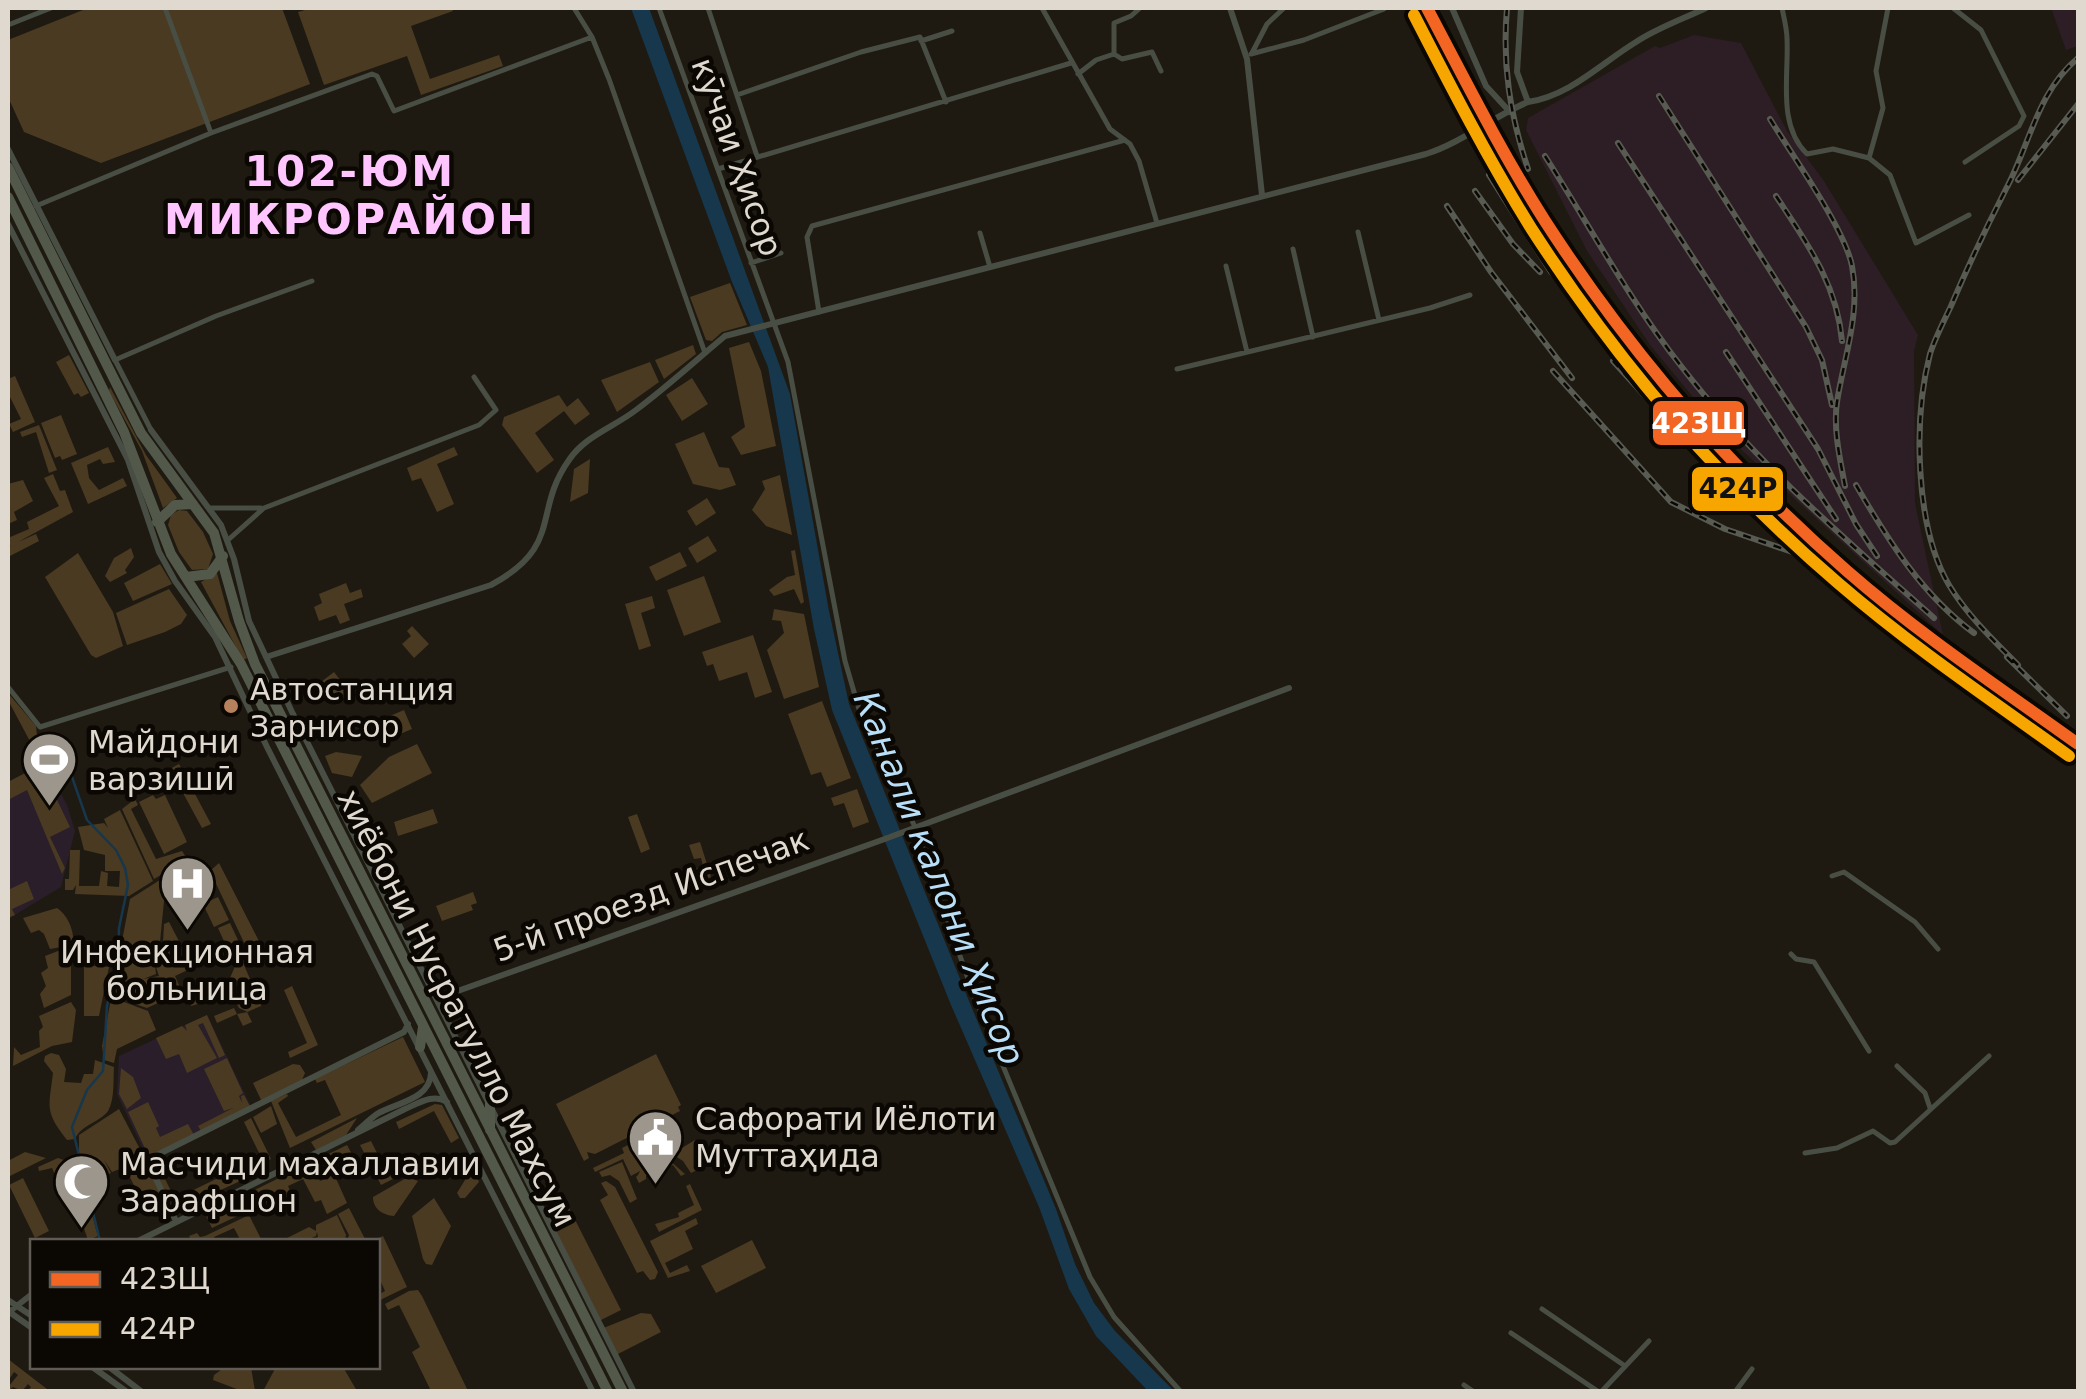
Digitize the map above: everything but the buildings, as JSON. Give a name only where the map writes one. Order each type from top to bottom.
[{"type":"highway","name":"хиёбони Нусратулло Махсум","points":[[8,167],[140,433],[214,533],[239,621],[623,1392]]},
{"type":"highway","name":"хиёбони Нусратулло Махсум","points":[[8,197],[136,460],[171,554],[256,695],[608,1392]]},
{"type":"highway","points":[[101,332],[101,350]]},
{"type":"highway","points":[[70,350],[88,359]]},
{"type":"highway","points":[[157,522],[175,505],[194,504]]},
{"type":"highway","points":[[186,577],[210,574],[223,556]]},
{"type":"highway","points":[[242,692],[256,695]]},
{"type":"highway","points":[[371,923],[384,918]]},
{"type":"highway","points":[[436,1023],[454,1032]]},
{"type":"highway","points":[[420,1046],[423,1026]]},
{"type":"highway","points":[[490,1100],[490,1131]]},
{"type":"highway","points":[[463,1131],[479,1137]]},
{"type":"street","points":[[8,25],[51,8]]},
{"type":"street","points":[[164,8],[210,133]]},
{"type":"street","points":[[574,8],[592,37],[705,353]]},
{"type":"street","name":"кӯчаи Ҳисор","points":[[658,8],[774,322],[792,382],[845,661],[858,709],[911,829],[973,993],[1090,1277],[1114,1317],[1181,1392]]},
{"type":"street","points":[[708,8],[756,156]]},
{"type":"street","points":[[1044,8],[1110,129],[1125,140],[1139,161],[1157,223]]},
{"type":"street","points":[[1114,54],[1114,23],[1140,8]]},
{"type":"street","points":[[1230,8],[1249,56],[1262,195]]},
{"type":"street","points":[[1249,56],[1267,24],[1284,8]]},
{"type":"street","points":[[1452,8],[1486,86],[1510,112]]},
{"type":"street","points":[[1521,8],[1517,72],[1528,102]]},
{"type":"street","points":[[266,658],[491,585],[509,575],[535,550],[570,458],[585,443],[656,395],[725,336],[1444,148],[1528,102],[1546,100],[1566,91],[1638,40],[1706,8]]},
{"type":"street","points":[[1782,8],[1787,39],[1784,78],[1797,143],[1807,154],[1833,149],[1868,158],[1890,175],[1916,244],[1969,215]]},
{"type":"street","points":[[1868,158],[1883,108],[1876,71],[1888,8]]},
{"type":"street","points":[[1953,8],[1980,30],[2024,116],[2019,126],[1965,162]]},
{"type":"street","points":[[1249,56],[1384,10]]},
{"type":"street","points":[[921,41],[952,31]]},
{"type":"street","points":[[36,206],[210,133],[372,74],[378,76],[394,111],[592,37]]},
{"type":"street","points":[[737,94],[861,52],[920,37],[946,103]]},
{"type":"street","points":[[1114,54],[1122,59],[1152,52],[1161,71]]},
{"type":"street","points":[[1078,74],[1096,60],[1114,54]]},
{"type":"street","points":[[718,169],[1071,63]]},
{"type":"street","points":[[819,312],[808,237],[812,226],[1125,140]]},
{"type":"street","points":[[8,149],[151,430],[167,456],[211,508],[228,540],[244,607],[266,658],[270,682],[438,998],[634,1392]]},
{"type":"street","points":[[8,224],[128,460],[159,552],[231,667],[267,747],[594,1392]]},
{"type":"street","points":[[1358,232],[1380,320]]},
{"type":"street","points":[[980,233],[990,267]]},
{"type":"street","points":[[1293,249],[1313,337]]},
{"type":"street","points":[[751,263],[781,253]]},
{"type":"street","points":[[1226,266],[1247,352]]},
{"type":"street","points":[[116,360],[216,316],[312,281]]},
{"type":"street","points":[[1177,369],[1470,294]]},
{"type":"street","points":[[228,540],[264,508],[479,425],[496,410],[474,378]]},
{"type":"street","points":[[211,508],[264,508]]},
{"type":"street","points":[[8,687],[40,728],[231,667]]},
{"type":"street","name":"5-й проезд Испечак","points":[[438,998],[882,840],[1290,688]]},
{"type":"street","points":[[1832,876],[1844,872],[1915,922],[1938,949]]},
{"type":"street","points":[[1791,954],[1817,966],[1869,1050]]},
{"type":"street","points":[[176,1221],[147,1160],[404,1032],[408,1023]]},
{"type":"street","points":[[1805,1153],[1837,1148],[1872,1130],[1890,1144],[1895,1142],[1990,1056]]},
{"type":"street","points":[[1896,1066],[1924,1094],[1930,1108]]},
{"type":"street","points":[[353,1136],[376,1115],[421,1094],[432,1081],[431,1072]]},
{"type":"street","points":[[142,1239],[430,1098],[448,1103]]},
{"type":"street","points":[[30,1295],[8,1312],[30,1327]]},
{"type":"street","points":[[8,1300],[30,1315]]},
{"type":"street","points":[[1542,1309],[1625,1366]]},
{"type":"street","points":[[1511,1333],[1600,1392],[1649,1341]]},
{"type":"street","points":[[95,1369],[127,1392]]},
{"type":"street","points":[[112,1369],[142,1392]]},
{"type":"street","points":[[1734,1392],[1752,1369]]},
{"type":"street","points":[[1464,1385],[1474,1392]]},
{"type":"shaded area","points":[[88,8],[282,8],[310,84],[101,163],[24,132],[8,97],[8,40]]},
{"type":"shaded area","points":[[312,8],[452,8],[453,11],[411,26],[430,79],[499,55],[503,66],[421,95],[407,56],[324,85],[298,12]]},
{"type":"shaded area","points":[[2051,8],[2078,8],[2078,46],[2066,50]]},
{"type":"shaded area","points":[[1694,35],[1741,43],[1787,131],[1824,181],[1918,335],[1914,351],[1915,503],[1943,635],[1721,431],[1650,345],[1587,251],[1526,130],[1528,118],[1655,46],[1660,48]]},
{"type":"shaded area","points":[[730,283],[747,325],[722,332],[712,341],[706,340],[690,297]]},
{"type":"shaded area","points":[[749,342],[761,371],[776,446],[741,455],[731,437],[745,427],[729,348]]},
{"type":"shaded area","points":[[693,345],[696,354],[664,379],[655,360]]},
{"type":"shaded area","points":[[69,355],[89,393],[81,397],[78,393],[74,395],[56,362]]},
{"type":"shaded area","points":[[650,362],[659,382],[617,412],[601,380]]},
{"type":"shaded area","points":[[15,376],[35,422],[13,432],[9,424],[21,419],[8,393],[8,379]]},
{"type":"shaded area","points":[[692,378],[708,404],[682,421],[666,395]]},
{"type":"shaded area","points":[[110,387],[146,455],[177,498],[163,508],[142,451]]},
{"type":"shaded area","points":[[559,395],[567,407],[578,398],[590,414],[575,425],[564,411],[535,433],[554,460],[537,473],[502,425],[504,417]]},
{"type":"shaded area","points":[[61,415],[77,454],[62,460],[60,456],[55,458],[41,423]]},
{"type":"shaded area","points":[[39,425],[57,470],[49,473],[36,432],[22,437],[20,432]]},
{"type":"shaded area","points":[[704,432],[719,467],[729,468],[736,485],[720,490],[693,484],[675,444]]},
{"type":"shaded area","points":[[108,447],[115,462],[103,464],[100,459],[87,465],[89,478],[99,490],[123,478],[127,486],[88,504],[71,463]]},
{"type":"shaded area","points":[[454,447],[458,455],[437,464],[454,504],[437,512],[421,478],[412,481],[407,468]]},
{"type":"shaded area","points":[[590,459],[588,493],[570,502],[574,469]]},
{"type":"shaded area","points":[[53,474],[60,491],[65,490],[73,512],[18,542],[36,534],[39,541],[8,557],[8,538],[29,529],[27,522],[59,506],[44,478]]},
{"type":"shaded area","points":[[780,475],[792,535],[766,526],[752,510],[765,489],[762,481]]},
{"type":"shaded area","points":[[23,480],[33,501],[14,512],[17,520],[8,524],[8,484]]},
{"type":"shaded area","points":[[707,498],[716,513],[696,526],[687,511]]},
{"type":"shaded area","points":[[187,511],[203,532],[213,554],[208,569],[192,570],[179,552],[168,525],[171,515]]},
{"type":"shaded area","points":[[708,536],[717,551],[697,563],[688,548]]},
{"type":"shaded area","points":[[131,548],[134,557],[125,570],[127,573],[110,582],[105,576],[114,558]]},
{"type":"shaded area","points":[[795,550],[804,602],[801,604],[794,589],[774,596],[769,590],[795,575],[791,551]]},
{"type":"shaded area","points":[[680,552],[687,566],[656,581],[649,567]]},
{"type":"shaded area","points":[[78,553],[113,612],[123,646],[96,658],[45,577]]},
{"type":"shaded area","points":[[160,564],[172,584],[133,601],[124,583]]},
{"type":"shaded area","points":[[217,573],[230,621],[247,658],[243,660],[201,582]]},
{"type":"shaded area","points":[[704,576],[721,622],[684,636],[667,590]]},
{"type":"shaded area","points":[[346,583],[350,593],[361,589],[363,597],[344,604],[350,620],[340,624],[336,615],[319,621],[314,607],[322,603],[319,594]]},
{"type":"shaded area","points":[[169,589],[187,615],[181,624],[127,645],[116,613]]},
{"type":"shaded area","points":[[652,596],[655,608],[641,613],[651,646],[639,650],[625,604]]},
{"type":"shaded area","points":[[774,609],[804,614],[819,687],[784,699],[767,650],[784,633],[781,621],[772,620]]},
{"type":"shaded area","points":[[412,626],[429,644],[414,658],[402,644],[411,636],[407,631]]},
{"type":"shaded area","points":[[753,635],[772,692],[755,698],[747,672],[719,681],[713,664],[707,666],[702,652]]},
{"type":"shaded area","points":[[334,672],[350,693],[343,698],[339,693],[332,697],[321,682]]},
{"type":"shaded area","points":[[8,693],[36,726],[38,745],[33,747]]},
{"type":"shaded area","points":[[822,701],[851,778],[827,787],[821,772],[811,775],[788,714]]},
{"type":"shaded area","points":[[404,710],[412,729],[388,739],[380,720]]},
{"type":"shaded area","points":[[417,744],[432,773],[372,803],[360,785],[389,757]]},
{"type":"shaded area","points":[[336,752],[362,756],[352,777],[332,773],[325,756]]},
{"type":"shaded area","points":[[45,764],[67,805],[75,831],[61,887],[8,919],[8,782]]},
{"type":"shaded area","points":[[179,764],[211,824],[202,828],[170,769]]},
{"type":"shaded area","name":"Майдони варзишӣ","points":[[27,772],[34,787],[48,781],[70,827],[50,837],[65,868],[62,874],[27,790],[8,800],[8,782]]},
{"type":"shaded area","points":[[857,789],[869,822],[853,828],[844,803],[834,806],[831,798]]},
{"type":"shaded area","points":[[153,795],[156,799],[165,795],[187,842],[164,854],[139,802]]},
{"type":"shaded area","points":[[135,799],[138,805],[131,809],[156,859],[182,851],[192,866],[167,878],[161,875],[154,879],[122,809]]},
{"type":"shaded area","points":[[433,809],[438,823],[398,836],[394,822]]},
{"type":"shaded area","points":[[120,810],[153,881],[129,896],[75,894],[76,885],[73,890],[65,890],[70,850],[80,850],[79,886],[99,886],[101,871],[108,873],[107,886],[119,887],[120,871],[105,871],[105,855],[84,850],[78,827],[104,823],[108,828],[104,819]]},
{"type":"shaded area","points":[[637,814],[650,849],[641,853],[628,817]]},
{"type":"shaded area","points":[[700,842],[711,877],[685,886],[681,874],[703,866],[701,858],[694,859],[689,845]]},
{"type":"shaded area","points":[[219,863],[262,947],[249,953],[210,871]]},
{"type":"shaded area","points":[[163,878],[166,881],[155,965],[156,974],[143,979],[159,976],[156,967],[162,962],[164,924],[169,922],[181,945],[170,952],[182,947],[192,968],[175,976],[182,992],[147,1008],[126,1001],[125,979],[124,1002],[148,1011],[156,1030],[117,1049],[114,1063],[104,1060],[102,1046],[130,899]]},
{"type":"shaded area","points":[[27,881],[34,899],[12,909],[15,915],[8,918],[8,890]]},
{"type":"shaded area","points":[[473,892],[477,903],[471,905],[473,910],[442,921],[436,906]]},
{"type":"shaded area","points":[[218,897],[229,920],[214,927],[203,904]]},
{"type":"shaded area","points":[[57,908],[70,924],[73,945],[50,949],[44,934],[39,930],[31,933],[23,918]]},
{"type":"shaded area","points":[[230,923],[245,955],[233,961],[218,928]]},
{"type":"shaded area","points":[[71,952],[71,995],[44,1008],[40,994],[46,986],[41,973],[48,968],[45,956]]},
{"type":"shaded area","points":[[247,958],[249,962],[244,965],[250,979],[191,1006],[227,985],[236,964]]},
{"type":"shaded area","points":[[84,965],[109,967],[99,1016],[84,1016]]},
{"type":"shaded area","points":[[263,982],[261,1006],[248,1012],[239,1008],[233,997]]},
{"type":"shaded area","points":[[292,986],[318,1045],[290,1058],[288,1052],[307,1043],[284,990]]},
{"type":"shaded area","points":[[71,1002],[76,1010],[72,1042],[52,1046],[13,1066],[14,1047],[21,1055],[40,1047],[39,1031],[43,1027],[39,1016]]},
{"type":"shaded area","points":[[234,1008],[237,1014],[217,1023],[214,1016]]},
{"type":"shaded area","points":[[247,1012],[252,1022],[243,1026],[237,1014]]},
{"type":"shaded area","points":[[207,1015],[251,1107],[148,1159],[117,1094],[119,1056]]},
{"type":"shaded area","points":[[207,1015],[225,1055],[219,1058],[203,1023],[198,1025],[217,1058],[187,1073],[179,1054],[166,1059],[156,1038],[182,1026],[187,1031],[185,1025]]},
{"type":"shaded area","points":[[403,1037],[425,1082],[290,1148],[271,1101],[287,1094],[278,1103],[296,1137],[341,1115],[325,1080],[317,1083],[315,1079]]},
{"type":"shaded area","points":[[51,1053],[59,1055],[66,1069],[64,1082],[81,1083],[84,1074],[93,1074],[95,1060],[114,1067],[108,1111],[75,1139],[67,1140],[51,1115],[53,1073],[44,1061]]},
{"type":"shaded area","points":[[656,1054],[681,1105],[680,1111],[595,1154],[587,1152],[589,1158],[584,1161],[556,1104]]},
{"type":"shaded area","points":[[227,1058],[243,1093],[239,1096],[242,1103],[244,1095],[250,1106],[201,1131],[198,1126],[233,1108],[224,1111],[204,1069]]},
{"type":"shaded area","points":[[293,1064],[300,1065],[305,1073],[301,1082],[262,1102],[253,1083]]},
{"type":"shaded area","points":[[121,1068],[133,1077],[141,1098],[127,1109],[119,1094]]},
{"type":"shaded area","points":[[148,1102],[160,1137],[188,1124],[194,1135],[149,1157],[128,1112]]},
{"type":"shaded area","points":[[435,1104],[442,1105],[459,1138],[451,1143],[434,1111],[399,1129],[396,1122]]},
{"type":"shaded area","points":[[271,1106],[277,1124],[261,1133],[253,1117]]},
{"type":"shaded area","points":[[119,1109],[166,1199],[154,1205],[149,1196],[141,1200],[125,1167],[112,1172],[104,1160],[111,1173],[86,1185],[79,1135]]},
{"type":"shaded area","points":[[251,1118],[271,1159],[257,1166],[260,1172],[186,1206],[183,1202],[172,1207],[149,1161],[160,1155],[162,1160],[157,1163],[175,1199],[261,1157],[244,1122]]},
{"type":"shaded area","points":[[357,1118],[346,1135],[316,1150],[311,1142]]},
{"type":"shaded area","points":[[658,1130],[669,1153],[665,1155],[657,1138],[636,1148],[641,1168],[646,1170],[668,1159],[685,1174],[681,1176],[673,1165],[639,1183],[636,1177],[640,1171],[631,1176],[623,1159],[595,1172],[593,1168],[624,1153],[622,1148]]},
{"type":"shaded area","points":[[695,1140],[707,1165],[691,1173],[672,1154]]},
{"type":"shaded area","points":[[371,1141],[383,1165],[400,1157],[407,1172],[381,1185],[360,1145]]},
{"type":"shaded area","points":[[347,1145],[354,1158],[324,1172],[318,1162],[319,1166],[300,1175],[315,1170],[320,1181],[334,1174],[347,1203],[327,1214],[321,1200],[315,1202],[303,1179],[288,1186],[295,1202],[285,1206],[281,1198],[284,1194],[212,1228],[205,1214]]},
{"type":"shaded area","points":[[25,1152],[46,1158],[8,1177],[8,1161]]},
{"type":"shaded area","points":[[450,1157],[471,1163],[479,1182],[465,1198],[457,1193],[465,1180],[458,1170],[429,1179],[424,1170]]},
{"type":"shaded area","points":[[58,1158],[78,1165],[98,1236],[88,1239],[80,1217],[73,1216],[52,1168],[39,1171],[38,1167]]},
{"type":"shaded area","points":[[622,1162],[637,1199],[630,1203],[619,1181],[610,1175],[602,1177],[599,1172]]},
{"type":"shaded area","points":[[408,1177],[418,1181],[394,1216],[379,1211],[373,1197]]},
{"type":"shaded area","points":[[23,1178],[49,1231],[35,1238],[9,1185]]},
{"type":"shaded area","points":[[606,1181],[615,1187],[658,1272],[655,1279],[650,1280],[643,1271],[637,1273],[600,1200],[608,1195],[601,1183]]},
{"type":"shaded area","points":[[690,1184],[702,1210],[659,1232],[655,1224],[679,1217],[678,1213],[694,1205],[686,1186]]},
{"type":"shaded area","points":[[434,1198],[451,1226],[432,1265],[423,1259],[412,1216]]},
{"type":"shaded area","points":[[349,1208],[365,1239],[348,1239],[338,1214]]},
{"type":"shaded area","points":[[569,1208],[621,1310],[597,1322],[546,1220]]},
{"type":"shaded area","points":[[249,1215],[261,1239],[240,1239],[234,1228],[214,1239],[189,1236],[205,1236]]},
{"type":"shaded area","points":[[337,1215],[345,1239],[314,1239],[318,1237],[317,1232],[309,1239],[285,1239],[309,1227],[316,1231],[316,1225]]},
{"type":"shaded area","points":[[696,1218],[698,1224],[685,1231],[693,1249],[665,1263],[670,1273],[687,1265],[690,1271],[668,1278],[650,1241]]},
{"type":"shaded area","points":[[383,1236],[407,1287],[380,1300],[385,1291],[380,1280],[380,1239],[376,1239]]},
{"type":"shaded area","points":[[752,1240],[766,1268],[716,1293],[701,1266]]},
{"type":"shaded area","points":[[418,1290],[468,1391],[431,1391],[412,1352],[420,1347],[399,1305],[388,1310],[385,1304]]},
{"type":"shaded area","points":[[641,1313],[651,1314],[661,1332],[614,1356],[601,1329]]},
{"type":"shaded area","points":[[8,1359],[46,1391],[28,1391],[28,1384],[22,1391],[13,1387],[8,1391],[18,1375],[14,1372],[8,1381]]},
{"type":"shaded area","points":[[222,1369],[251,1369],[255,1391],[242,1391],[213,1380]]},
{"type":"shaded area","points":[[275,1369],[344,1369],[357,1391],[263,1391]]},
{"type":"water","points":[[631,8],[649,8],[790,394],[849,704],[1075,1264],[1094,1303],[1115,1331],[1174,1391],[1148,1391],[1096,1336],[1069,1289],[1039,1207],[951,1005],[832,710],[768,367],[732,282]]},
{"type":"waterway","points":[[46,734],[72,777],[87,820],[116,850],[128,885],[119,928],[118,961],[107,1006],[103,1071],[87,1090],[72,1127],[100,1239]]},
{"type":"railway","points":[[1434,8],[1500,139],[1545,215],[1611,310],[1722,444],[1847,565],[1932,633],[2078,739]]},
{"type":"railway","points":[[1507,8],[1509,90],[1528,169]]},
{"type":"railway","points":[[2018,665],[1964,607],[1938,561],[1929,534],[1920,472],[1921,409],[1937,336],[2044,103],[2053,86],[2078,58]]},
{"type":"railway","points":[[1659,96],[1806,327],[1822,360],[1832,405]]},
{"type":"railway","points":[[2018,180],[2078,104]]},
{"type":"railway","points":[[1770,119],[1829,213],[1852,266],[1853,318],[1836,412],[1845,486]]},
{"type":"railway","points":[[1618,143],[1818,449],[1877,556]]},
{"type":"railway","points":[[1545,156],[1644,315],[1709,401],[1802,498],[1934,618]]},
{"type":"railway","points":[[1489,175],[1551,272],[1567,285],[1639,370]]},
{"type":"railway","points":[[1475,191],[1513,244],[1540,272]]},
{"type":"railway","points":[[1776,196],[1827,282],[1842,341]]},
{"type":"railway","points":[[1447,206],[1491,272],[1572,378]]},
{"type":"railway","points":[[1726,352],[1836,519]]},
{"type":"railway","points":[[1613,361],[1677,431],[1752,489]]},
{"type":"railway","points":[[1553,371],[1671,502],[1725,529],[1816,560],[1847,580]]},
{"type":"railway","points":[[1856,485],[1922,584],[1974,633]]},
{"type":"railway","points":[[2007,657],[2067,716]]},
{"type":"transit line","name":"423Щ","points":[[1427,8],[1498,142],[1577,269],[1647,362],[1722,450],[1804,532],[1874,594],[2078,744]]},
{"type":"transit line","name":"424Р","points":[[1414,15],[1531,228],[1598,325],[1672,417],[1752,503],[1838,583],[1923,651],[2069,756]]},
{"type":"place","name":"Автостанция Зарнисор","points":[[231,706]]},
{"type":"place","name":"Майдони варзишӣ","points":[[49,809]]},
{"type":"place","name":"Инфекционная больница","points":[[187,932]]},
{"type":"place","name":"Сафорати Иёлоти Муттаҳида","points":[[656,1186]]},
{"type":"place","name":"Масчиди махаллавии Зарафшон","points":[[81,1231]]},
{"type":"district","name":"102-ЮМ МИКРОРАЙОН","points":[[350,196]]},
{"type":"water label","name":"Канали калони Ҳисор","points":[[939,878]]}]
